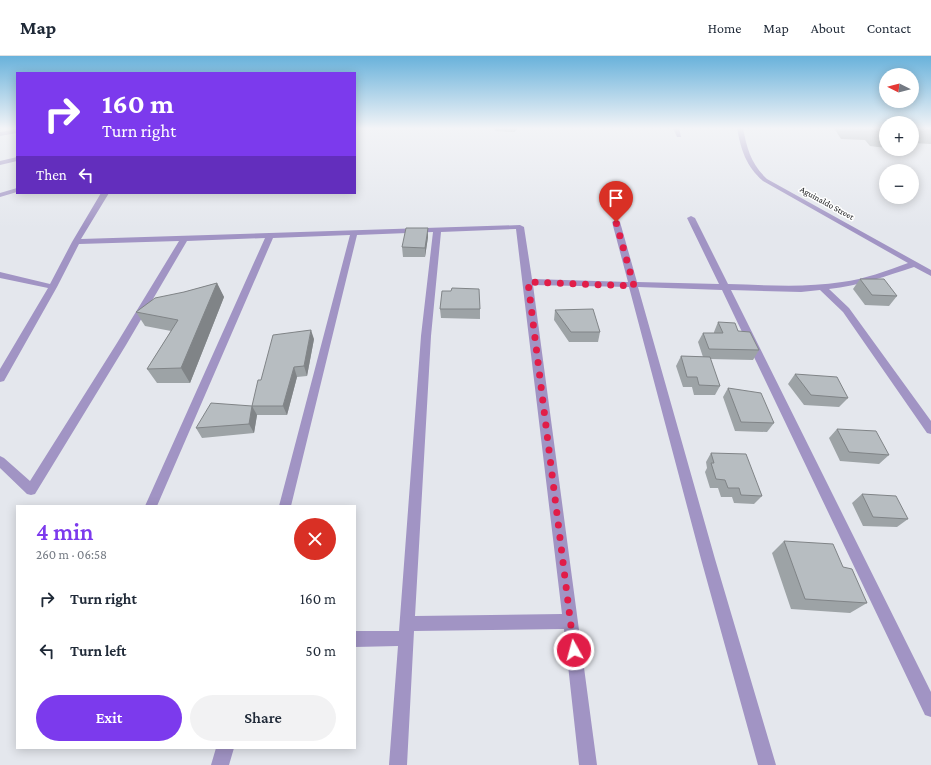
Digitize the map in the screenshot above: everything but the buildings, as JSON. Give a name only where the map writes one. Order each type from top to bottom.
[{"type":"street","name":"Aguinaldo Street","points":[[748,161],[755,172],[765,180],[931,273]]},
{"type":"street","points":[[0,195],[16,190]]},
{"type":"street","points":[[0,378],[104,194]]},
{"type":"street","points":[[691,218],[931,709]]},
{"type":"street","points":[[616,222],[710,567],[766,765]]},
{"type":"street","points":[[76,242],[520,227],[588,765]]},
{"type":"street","points":[[398,765],[426,336],[437,230]]},
{"type":"street","points":[[285,505],[354,233]]},
{"type":"street","points":[[151,505],[270,236]]},
{"type":"street","points":[[0,461],[31,490],[121,345],[184,239]]},
{"type":"street","points":[[528,282],[634,286],[801,289],[843,285],[873,278],[914,264]]},
{"type":"street","points":[[0,276],[53,287]]},
{"type":"street","points":[[822,287],[846,310],[931,430]]},
{"type":"street","points":[[356,639],[407,631],[571,621]]},
{"type":"street","points":[[220,765],[225,749]]},
{"type":"route","points":[[574,650],[528,282],[634,286],[616,222]]}]
